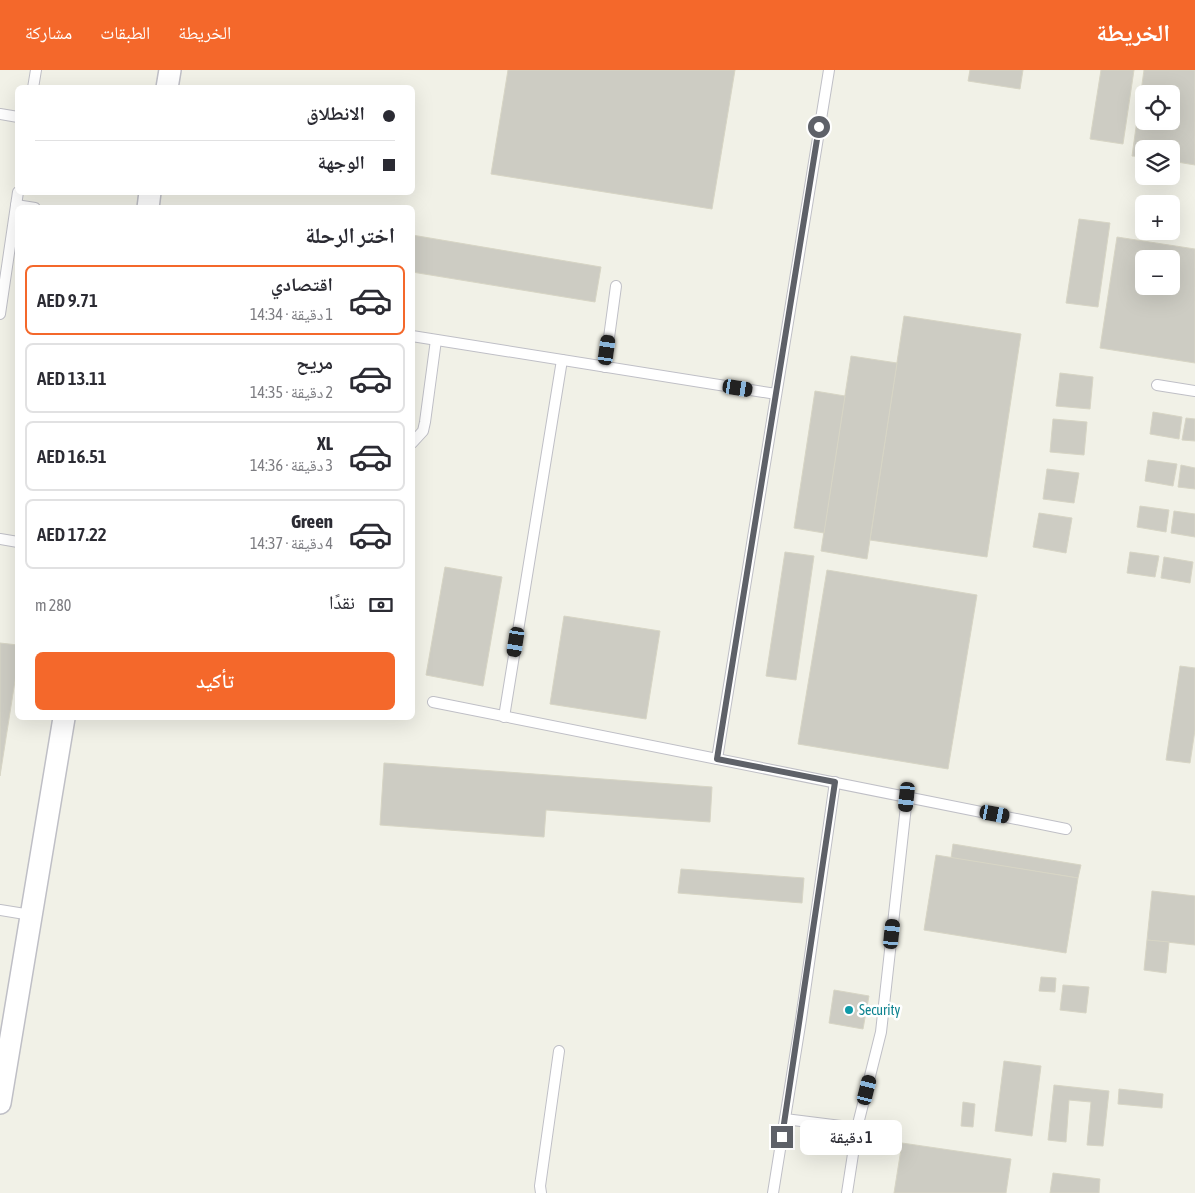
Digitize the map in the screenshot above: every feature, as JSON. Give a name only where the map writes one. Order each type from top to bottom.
[{"type":"street","points":[[168,85],[170,70]]},
{"type":"street","points":[[0,1103],[64,720]]},
{"type":"lane","points":[[34,85],[36,70]]},
{"type":"lane","points":[[717,759],[829,70]]},
{"type":"lane","points":[[0,114],[15,116]]},
{"type":"lane","points":[[16,205],[18,195]]},
{"type":"lane","points":[[0,314],[3,272],[15,210]]},
{"type":"lane","points":[[605,366],[616,286]]},
{"type":"lane","points":[[415,336],[776,394]]},
{"type":"lane","points":[[415,440],[423,431],[426,422],[436,340]]},
{"type":"lane","points":[[504,717],[562,360]]},
{"type":"lane","points":[[1157,385],[1195,391]]},
{"type":"lane","points":[[0,539],[15,542]]},
{"type":"lane","points":[[433,702],[1066,828]]},
{"type":"lane","points":[[773,1193],[835,782]]},
{"type":"lane","points":[[847,1193],[857,1128],[881,1032],[907,797]]},
{"type":"lane","points":[[0,910],[31,915]]},
{"type":"lane","points":[[542,1193],[540,1186],[559,1051]]},
{"type":"lane","points":[[785,1119],[857,1128]]},
{"type":"building","points":[[508,70],[735,70],[712,209],[491,174]]},
{"type":"building","points":[[970,70],[1023,70],[1020,89],[968,81]]},
{"type":"building","points":[[1101,70],[1134,70],[1123,144],[1090,139]]},
{"type":"building","points":[[1144,70],[1195,70],[1195,165],[1180,162],[1180,140],[1135,140],[1135,156],[1132,156],[1136,130],[1180,130],[1180,85],[1142,85]]},
{"type":"building","points":[[1079,219],[1110,223],[1098,307],[1066,303]]},
{"type":"building","points":[[415,236],[601,267],[595,302],[415,272]]},
{"type":"building","points":[[1117,237],[1195,249],[1195,363],[1100,348]]},
{"type":"building","points":[[904,316],[1021,334],[987,557],[870,540]]},
{"type":"building","points":[[851,356],[897,363],[867,559],[821,551]]},
{"type":"building","points":[[1060,373],[1093,377],[1090,409],[1056,406]]},
{"type":"building","points":[[815,391],[845,396],[824,533],[794,528]]},
{"type":"building","points":[[1153,412],[1182,417],[1179,439],[1150,434]]},
{"type":"building","points":[[1186,418],[1195,419],[1195,441],[1182,440]]},
{"type":"building","points":[[1053,419],[1087,422],[1084,455],[1050,452]]},
{"type":"building","points":[[1148,460],[1177,464],[1173,486],[1145,481]]},
{"type":"building","points":[[1181,465],[1195,468],[1195,489],[1178,487]]},
{"type":"building","points":[[1047,469],[1079,473],[1074,503],[1043,499]]},
{"type":"building","points":[[1140,506],[1169,510],[1166,532],[1137,527]]},
{"type":"building","points":[[1174,511],[1195,514],[1195,537],[1171,533]]},
{"type":"building","points":[[1039,513],[1072,518],[1066,553],[1033,547]]},
{"type":"building","points":[[785,552],[814,556],[796,680],[766,676]]},
{"type":"building","points":[[1130,552],[1159,556],[1155,577],[1127,573]]},
{"type":"building","points":[[1164,557],[1193,562],[1190,583],[1161,578]]},
{"type":"building","points":[[445,567],[502,577],[483,686],[426,675]]},
{"type":"building","points":[[827,570],[977,595],[948,769],[798,744]]},
{"type":"building","points":[[564,616],[660,631],[646,719],[550,704]]},
{"type":"building","points":[[0,643],[15,645],[15,681],[0,776]]},
{"type":"building","points":[[1180,666],[1195,668],[1195,730],[1190,763],[1166,760]]},
{"type":"building","points":[[384,763],[712,787],[710,822],[546,810],[544,837],[380,825]]},
{"type":"building","points":[[953,844],[1081,865],[1078,878],[951,858]]},
{"type":"building","points":[[936,855],[1078,878],[1066,953],[924,930]]},
{"type":"building","points":[[681,869],[804,878],[802,903],[678,893]]},
{"type":"building","points":[[1152,891],[1195,896],[1195,945],[1147,940]]},
{"type":"building","points":[[1147,940],[1169,942],[1166,973],[1144,970]]},
{"type":"building","points":[[1041,977],[1056,978],[1055,992],[1039,991]]},
{"type":"building","points":[[1063,985],[1089,987],[1086,1013],[1060,1010]]},
{"type":"building","name":"Security","points":[[834,990],[869,996],[863,1029],[829,1023]]},
{"type":"building","points":[[1004,1061],[1041,1066],[1032,1136],[995,1131]]},
{"type":"building","points":[[1054,1085],[1109,1091],[1103,1146],[1087,1145],[1091,1102],[1069,1100],[1066,1142],[1048,1140]]},
{"type":"building","points":[[1119,1089],[1163,1094],[1162,1108],[1118,1104]]},
{"type":"building","points":[[963,1102],[975,1104],[973,1127],[961,1126]]},
{"type":"building","points":[[902,1143],[1011,1159],[1006,1193],[894,1193]]},
{"type":"building","points":[[1053,1173],[1100,1179],[1099,1193],[1050,1193]]},
{"type":"place","name":"Security","points":[[849,1010]]},
{"type":"route","points":[[782,1137],[835,782],[717,759],[819,127]]}]
